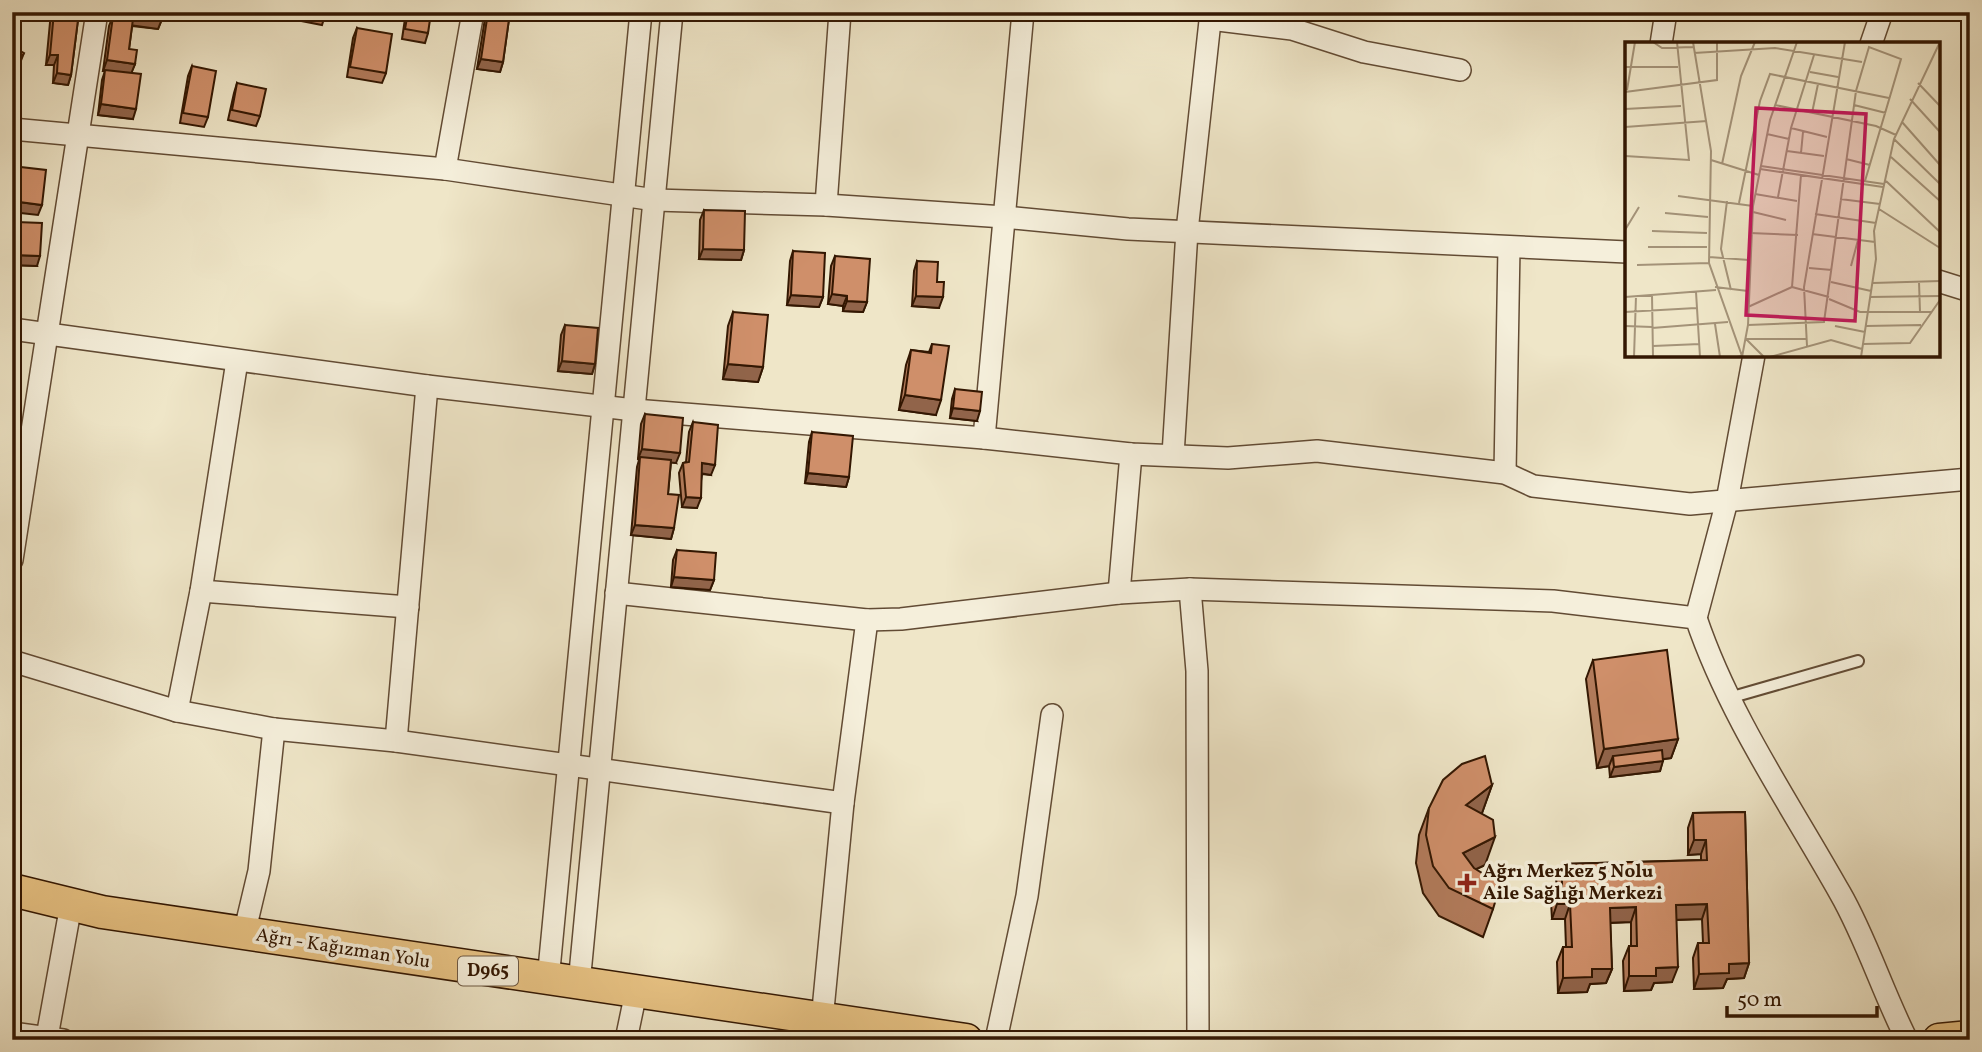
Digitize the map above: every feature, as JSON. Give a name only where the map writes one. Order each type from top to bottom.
[{"type":"main road","name":"Ağrı - Kağızman Yolu","points":[[12,890],[71,905],[244,934],[948,1039]]},
{"type":"main road","points":[[1939,1040],[1970,1037]]},
{"type":"street","points":[[12,560],[15,517],[80,137],[97,12]]},
{"type":"street","points":[[445,169],[473,12]]},
{"type":"street","points":[[564,982],[569,766],[641,12]]},
{"type":"street","points":[[564,982],[600,771],[672,12]]},
{"type":"street","points":[[826,205],[840,12]]},
{"type":"street","points":[[984,438],[1023,12]]},
{"type":"street","points":[[1661,42],[1666,12]]},
{"type":"street","points":[[1872,42],[1882,12]]},
{"type":"street","points":[[1173,455],[1187,231],[1211,16],[1292,29],[1364,52],[1460,70]]},
{"type":"street","points":[[12,129],[445,169],[655,200],[826,205],[1004,217],[1128,229],[1625,251]]},
{"type":"street","points":[[1505,473],[1509,247]]},
{"type":"street","points":[[1940,282],[1970,291]]},
{"type":"street","points":[[12,329],[427,386],[634,410],[984,438],[1131,454],[1228,458],[1317,451],[1505,473],[1533,486],[1690,503],[1970,479]]},
{"type":"street","points":[[1754,357],[1727,501],[1696,618],[1712,666],[1842,897],[1883,993],[1907,1040]]},
{"type":"street","points":[[177,711],[201,591],[237,361]]},
{"type":"street","points":[[396,741],[427,386]]},
{"type":"street","points":[[1119,593],[1131,454]]},
{"type":"street","points":[[616,593],[867,620],[901,619],[1119,593],[1190,589],[1553,601],[1696,618]]},
{"type":"street","points":[[1190,589],[1197,671],[1198,1040]]},
{"type":"street","points":[[201,591],[408,607]]},
{"type":"street","points":[[822,1020],[843,803],[867,620]]},
{"type":"street","points":[[12,661],[177,711],[274,729],[396,741],[843,803]]},
{"type":"street","points":[[996,1040],[1027,897],[1052,715]]},
{"type":"street","points":[[244,934],[258,870],[274,729]]},
{"type":"street","points":[[12,1032],[55,1039],[71,905]]},
{"type":"street","points":[[626,1040],[636,992]]},
{"type":"lane","points":[[1729,698],[1858,661]]},
{"type":"building","points":[[54,12],[79,12],[71,75],[57,73],[58,55],[50,55]]},
{"type":"building","points":[[118,12],[163,12],[162,19]]},
{"type":"building","points":[[408,12],[431,13],[428,33],[405,29]]},
{"type":"building","points":[[488,12],[510,12],[503,62],[481,59]]},
{"type":"building","points":[[113,16],[133,19],[129,49],[137,50],[135,64],[107,60]]},
{"type":"building","points":[[357,28],[392,34],[386,73],[350,67]]},
{"type":"building","points":[[15,48],[24,53],[12,72],[12,53]]},
{"type":"building","points":[[192,66],[216,71],[208,117],[183,113]]},
{"type":"building","points":[[105,70],[141,74],[136,109],[101,104]]},
{"type":"building","points":[[237,83],[266,89],[260,116],[232,110]]},
{"type":"building","points":[[12,166],[46,170],[42,205],[12,201]]},
{"type":"building","points":[[704,210],[745,211],[744,250],[703,249]]},
{"type":"building","points":[[16,222],[42,223],[40,256],[14,255]]},
{"type":"building","points":[[793,251],[825,253],[823,297],[791,295]]},
{"type":"building","points":[[835,256],[870,259],[867,302],[847,301],[847,296],[832,294]]},
{"type":"building","points":[[917,261],[938,262],[937,282],[944,282],[943,297],[916,296]]},
{"type":"building","points":[[733,312],[768,315],[763,367],[728,364]]},
{"type":"building","points":[[565,325],[598,328],[595,364],[562,361]]},
{"type":"building","points":[[932,344],[949,346],[941,400],[905,395],[911,350],[931,353]]},
{"type":"building","points":[[955,389],[982,392],[980,411],[953,408]]},
{"type":"building","points":[[645,414],[683,418],[680,453],[642,449]]},
{"type":"building","points":[[693,422],[718,425],[715,465],[702,463],[701,498],[686,497],[683,463],[689,462]]},
{"type":"building","points":[[812,432],[853,436],[849,477],[808,473]]},
{"type":"building","points":[[640,457],[671,460],[668,494],[679,495],[674,528],[635,525]]},
{"type":"building","points":[[677,550],[716,553],[714,580],[674,577]]},
{"type":"building","points":[[1667,650],[1678,739],[1604,749],[1593,660]]},
{"type":"building","points":[[1662,750],[1663,761],[1614,767],[1613,756]]},
{"type":"building","points":[[1485,756],[1492,785],[1466,805],[1493,820],[1495,837],[1463,853],[1474,868],[1487,876],[1502,879],[1493,909],[1449,888],[1433,866],[1426,835],[1429,808],[1443,780],[1462,764]]},
{"type":"building","points":[[1745,812],[1749,963],[1729,964],[1729,973],[1699,974],[1698,943],[1709,943],[1707,904],[1676,905],[1678,967],[1656,968],[1656,976],[1629,976],[1629,946],[1637,946],[1636,907],[1610,908],[1612,969],[1592,969],[1592,977],[1563,978],[1563,947],[1572,947],[1570,904],[1557,904],[1556,888],[1562,888],[1562,864],[1707,860],[1706,840],[1694,840],[1693,813]]},
{"type":"building","points":[[861,1034],[915,1037],[915,1040],[861,1040]]},
{"type":"place","name":"Ağrı Merkez 5 Nolu Aile Sağlığı Merkezi","points":[[1467,883]]}]
